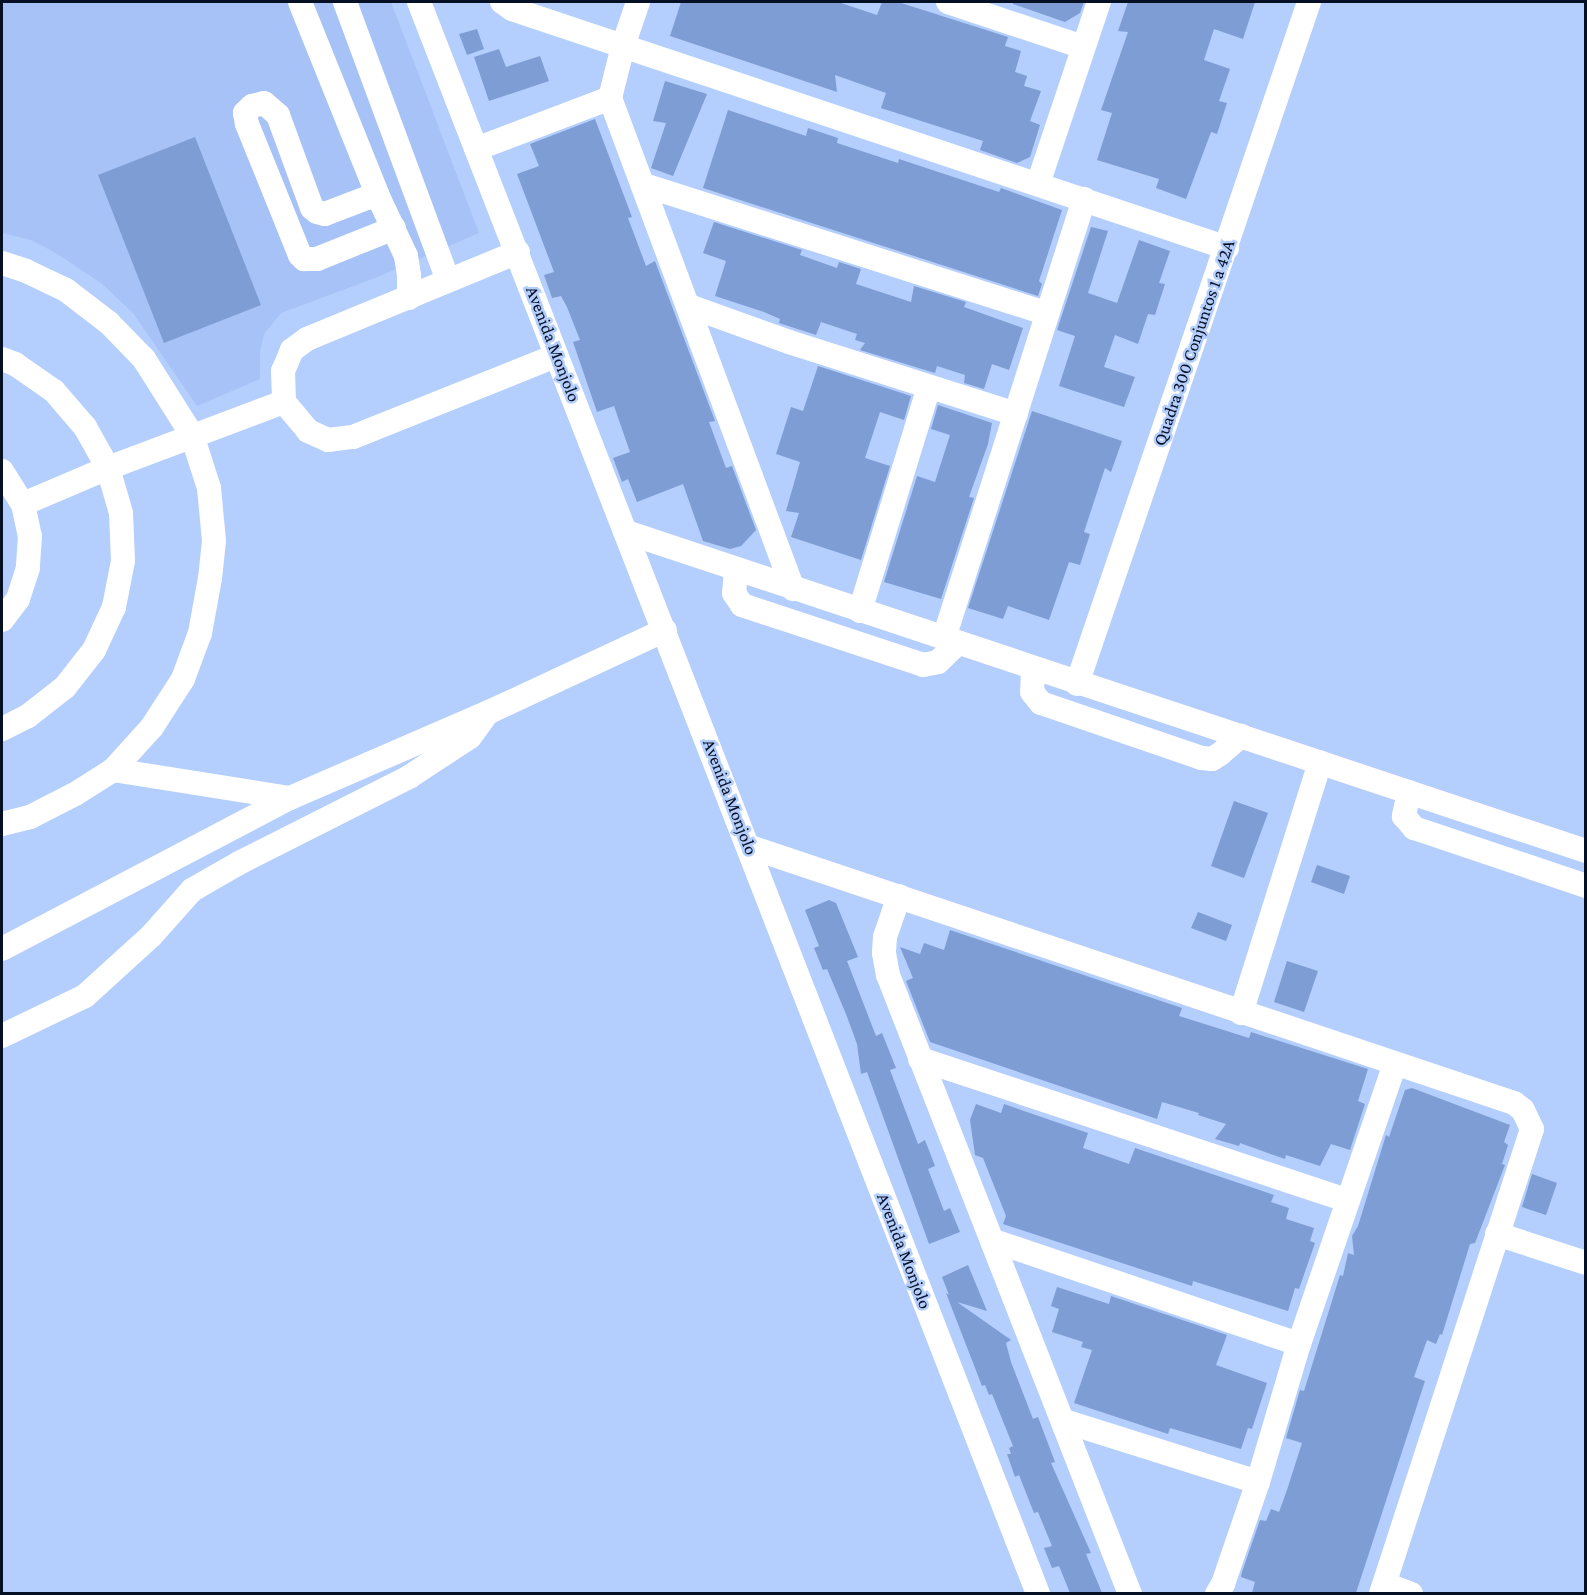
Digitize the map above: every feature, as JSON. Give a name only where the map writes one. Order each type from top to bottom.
[{"type":"street","points":[[300,2],[377,194],[406,256],[409,298]]},
{"type":"street","points":[[345,2],[448,281]]},
{"type":"street","name":"Avenida Monjolo","points":[[419,2],[750,847],[1038,1593]]},
{"type":"street","points":[[502,2],[512,9],[1227,248]]},
{"type":"street","points":[[638,2],[623,46],[610,98],[793,589]]},
{"type":"street","points":[[948,2],[1083,47]]},
{"type":"street","points":[[1038,184],[1098,2]]},
{"type":"street","name":"Quadra 300 Conjuntos 1 a 42A","points":[[1077,684],[1310,2]]},
{"type":"street","points":[[476,149],[610,98]]},
{"type":"street","points":[[377,194],[325,214],[316,212],[312,208],[278,115],[264,103],[258,103],[245,113],[247,124],[300,255],[304,259],[317,259],[394,228]]},
{"type":"street","points":[[351,129],[387,114]]},
{"type":"street","points":[[644,185],[1046,313]]},
{"type":"street","points":[[736,570],[734,593],[742,605],[923,665],[938,662],[951,641],[1046,313],[1084,199]]},
{"type":"street","points":[[518,252],[307,339],[292,350],[283,370],[284,402],[308,431],[328,440],[353,437],[556,356]]},
{"type":"street","points":[[2,263],[26,271],[66,290],[109,323],[144,359],[192,435],[208,488],[214,541],[200,633],[183,679],[152,727],[113,770],[75,794],[30,817],[2,824]]},
{"type":"street","points":[[689,306],[1016,414]]},
{"type":"street","points":[[2,359],[15,364],[54,392],[85,427],[108,468],[121,513],[123,561],[114,607],[94,650],[65,687],[28,716],[2,729]]},
{"type":"street","points":[[860,611],[929,387]]},
{"type":"street","points":[[23,504],[192,435],[284,402]]},
{"type":"street","points":[[2,471],[23,504],[30,536],[28,568],[18,599],[2,620]]},
{"type":"street","points":[[626,532],[1077,684],[1241,735],[1586,851]]},
{"type":"street","points":[[2,949],[290,798],[489,712],[665,630]]},
{"type":"street","points":[[1033,669],[1032,692],[1041,703],[1202,758],[1212,759],[1241,735]]},
{"type":"street","points":[[2,1036],[85,996],[151,936],[192,890],[239,863],[409,777],[470,737],[489,712]]},
{"type":"street","points":[[1241,1013],[1320,762]]},
{"type":"street","points":[[113,770],[290,798]]},
{"type":"street","points":[[1409,792],[1404,816],[1414,828],[1586,886]]},
{"type":"street","points":[[750,847],[1514,1103],[1528,1117],[1532,1129],[1383,1589],[1411,1593]]},
{"type":"street","points":[[899,896],[885,937],[884,953],[888,975],[1130,1593]]},
{"type":"street","points":[[920,1059],[1347,1200]]},
{"type":"street","points":[[1217,1593],[1223,1584],[1258,1482],[1299,1344],[1395,1064]]},
{"type":"street","points":[[1497,1234],[1586,1263]]},
{"type":"street","points":[[994,1241],[1299,1344]]},
{"type":"street","points":[[1064,1421],[1258,1482]]},
{"type":"shaded area","points":[[2,2],[391,2],[479,233],[375,278],[281,313],[264,334],[260,352],[260,379],[197,406],[133,313],[101,283],[56,253],[31,240],[2,233]]},
{"type":"building","points":[[681,2],[838,2],[877,15],[882,2],[898,2],[1008,37],[1005,46],[1021,51],[1015,72],[1027,76],[1024,86],[1041,91],[1030,121],[1040,125],[1030,157],[1017,163],[980,150],[983,141],[881,108],[886,93],[835,75],[837,92],[670,36]]},
{"type":"building","points":[[1013,2],[1084,2],[1080,13],[1065,22],[1013,4]]},
{"type":"building","points":[[1128,2],[1255,2],[1243,39],[1214,29],[1204,60],[1230,69],[1219,101],[1227,103],[1217,134],[1211,132],[1186,199],[1156,188],[1159,179],[1097,160],[1112,113],[1101,110],[1128,32],[1118,31]]},
{"type":"building","points":[[477,29],[484,49],[467,55],[459,34]]},
{"type":"building","points":[[499,49],[506,67],[540,56],[549,81],[489,101],[474,57]]},
{"type":"building","points":[[665,81],[707,94],[673,176],[651,168],[666,123],[653,121]]},
{"type":"building","points":[[728,110],[806,136],[808,128],[838,138],[837,143],[898,163],[899,159],[999,192],[1001,188],[1062,210],[1039,281],[1042,284],[1038,296],[703,188]]},
{"type":"building","points":[[595,119],[632,217],[628,218],[646,266],[655,261],[715,421],[709,422],[726,468],[732,466],[756,530],[741,546],[730,549],[703,541],[683,484],[637,502],[628,479],[622,482],[613,458],[630,452],[614,406],[597,412],[573,342],[580,340],[561,296],[552,298],[544,275],[554,272],[517,174],[539,166],[530,144]]},
{"type":"building","points":[[195,137],[261,305],[164,343],[98,175]]},
{"type":"building","points":[[714,222],[802,250],[800,255],[837,268],[839,262],[861,269],[856,284],[911,302],[914,286],[966,302],[964,307],[1023,328],[1009,370],[992,364],[984,389],[964,383],[965,375],[937,366],[935,373],[860,350],[865,343],[855,340],[857,334],[821,322],[816,335],[779,323],[780,319],[764,312],[715,296],[726,261],[703,253]]},
{"type":"building","points":[[1091,227],[1108,231],[1088,293],[1117,303],[1139,240],[1170,251],[1159,283],[1165,284],[1155,315],[1148,314],[1138,344],[1115,335],[1104,367],[1135,377],[1124,407],[1059,386],[1075,336],[1057,330]]},
{"type":"building","points":[[818,366],[911,396],[904,420],[880,412],[865,458],[890,466],[861,560],[791,537],[799,513],[786,511],[800,462],[776,454],[791,407],[803,411]]},
{"type":"building","points":[[938,405],[992,423],[988,444],[969,497],[974,498],[941,599],[884,582],[917,476],[935,482],[950,435],[931,429]]},
{"type":"building","points":[[1032,411],[1122,441],[1111,472],[1105,468],[1084,532],[1090,534],[1080,565],[1069,562],[1049,620],[1008,606],[1003,619],[968,608]]},
{"type":"building","points":[[1234,801],[1268,813],[1244,878],[1211,866]]},
{"type":"building","points":[[1317,865],[1350,876],[1344,894],[1311,882]]},
{"type":"building","points":[[829,900],[836,903],[858,957],[847,961],[876,1036],[882,1033],[896,1068],[890,1070],[918,1144],[925,1140],[935,1166],[928,1169],[944,1211],[950,1208],[960,1232],[929,1244],[867,1072],[861,1074],[857,1044],[846,1014],[827,969],[823,970],[814,948],[819,946],[805,910]]},
{"type":"building","points":[[1198,912],[1232,925],[1226,941],[1191,928]]},
{"type":"building","points":[[950,930],[1182,1008],[1179,1016],[1249,1038],[1251,1032],[1368,1069],[1358,1101],[1365,1104],[1350,1150],[1331,1144],[1320,1166],[1286,1155],[1285,1159],[1240,1143],[1239,1146],[1215,1139],[1226,1124],[1198,1115],[1199,1113],[1162,1102],[1157,1119],[930,1042],[906,981],[913,978],[900,947],[920,954],[924,943],[944,950]]},
{"type":"building","points":[[1287,961],[1318,971],[1304,1012],[1274,1002]]},
{"type":"building","points":[[1412,1088],[1510,1125],[1504,1142],[1508,1145],[1502,1164],[1505,1165],[1475,1243],[1470,1244],[1442,1335],[1440,1334],[1436,1344],[1427,1340],[1414,1377],[1425,1381],[1356,1593],[1252,1593],[1255,1582],[1241,1577],[1242,1572],[1260,1520],[1266,1521],[1271,1509],[1279,1512],[1287,1490],[1302,1443],[1286,1438],[1300,1390],[1304,1391],[1340,1275],[1343,1276],[1348,1253],[1354,1255],[1352,1236],[1358,1226],[1386,1135],[1389,1137],[1405,1090]]},
{"type":"building","points":[[976,1104],[1001,1113],[1004,1104],[1088,1133],[1083,1148],[1129,1164],[1135,1148],[1274,1195],[1271,1202],[1289,1208],[1286,1219],[1314,1228],[1310,1241],[1315,1243],[1299,1289],[1295,1288],[1288,1311],[1193,1281],[1192,1286],[1003,1224],[1006,1216],[983,1158],[975,1155],[970,1120]]},
{"type":"building","points":[[1532,1174],[1557,1183],[1546,1215],[1522,1207]]},
{"type":"building","points":[[968,1265],[987,1311],[957,1302],[1011,1340],[1006,1343],[1011,1362],[1033,1419],[1038,1417],[1055,1462],[1051,1463],[1091,1553],[1086,1554],[1102,1593],[1070,1593],[1059,1566],[1052,1568],[1044,1548],[1052,1546],[1038,1512],[1034,1513],[1019,1475],[1015,1477],[1007,1454],[1011,1454],[1009,1448],[1013,1446],[992,1394],[989,1395],[985,1385],[982,1386],[946,1293],[949,1295],[942,1277]]},
{"type":"building","points":[[1057,1287],[1109,1304],[1111,1296],[1227,1335],[1216,1365],[1267,1383],[1252,1429],[1248,1428],[1241,1449],[1170,1428],[1168,1434],[1074,1403],[1092,1350],[1081,1347],[1083,1342],[1052,1332],[1059,1309],[1051,1306]]}]
